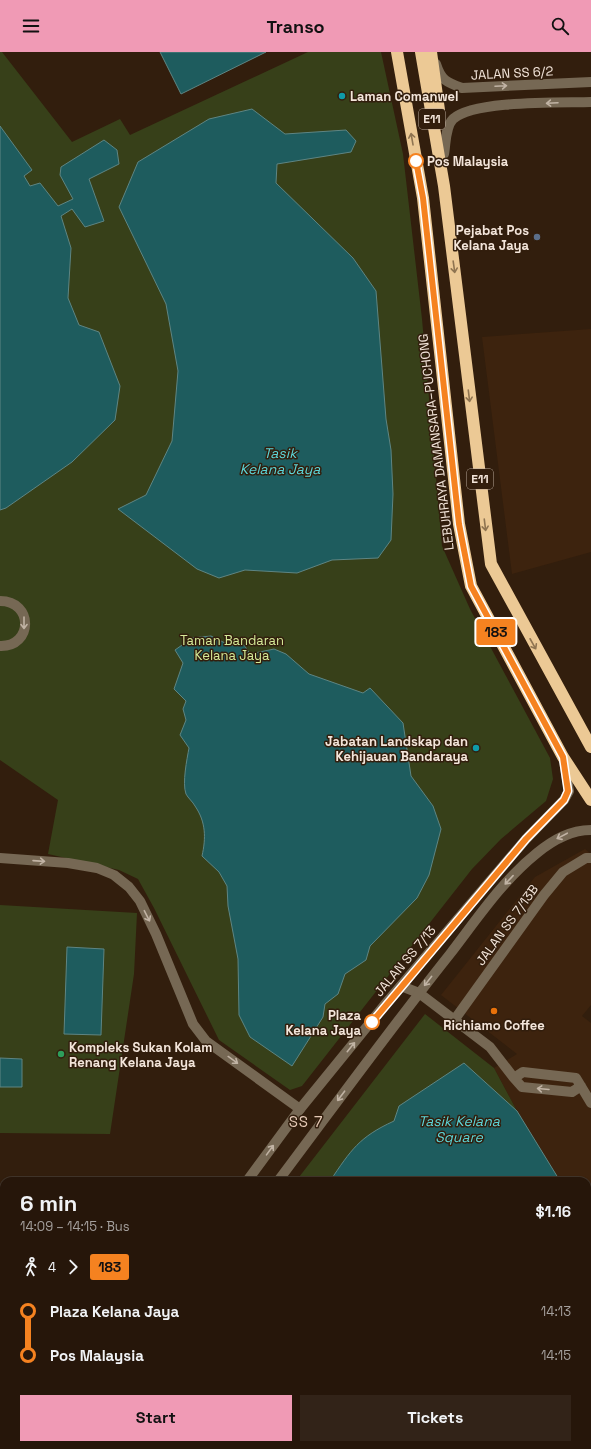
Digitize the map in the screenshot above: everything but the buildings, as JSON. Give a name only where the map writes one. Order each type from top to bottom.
[{"type":"highway","name":"LEBUHRAYA DAMANSARA–PUCHONG","points":[[397,52],[423,198],[459,524],[464,558],[471,586],[563,757],[591,800]]},
{"type":"highway","name":"E11","points":[[421,52],[444,186],[491,564],[591,747]]},
{"type":"highway","points":[[432,52],[447,175],[444,186]]},
{"type":"street","name":"JALAN SS 6/2","points":[[432,52],[440,76],[449,84],[462,88],[591,82]]},
{"type":"street","points":[[444,154],[448,128],[452,119],[470,110],[489,106],[591,102]]},
{"type":"street","points":[[0,601],[8,601],[15,604],[21,610],[25,624],[24,632],[20,639],[14,643],[0,646]]},
{"type":"street","name":"JALAN SS 7/13","points":[[250,1177],[300,1108],[526,839],[564,800],[568,791],[563,757]]},
{"type":"street","points":[[281,1177],[419,993],[507,880],[537,853],[556,839],[572,831],[591,830]]},
{"type":"street","points":[[0,858],[68,863],[97,868],[114,875],[129,887],[140,901],[156,934],[193,1024],[206,1041],[300,1108]]},
{"type":"street","name":"JALAN SS 7/13B","points":[[455,1019],[544,895],[563,872],[586,858],[591,858]]},
{"type":"street","points":[[402,986],[419,993],[490,1047],[522,1087],[572,1092],[581,1086]]},
{"type":"street","points":[[514,1078],[524,1072],[576,1078],[591,1104]]},
{"type":"shaded area","points":[[591,329],[591,552],[512,574],[482,337]]},
{"type":"shaded area","points":[[585,849],[591,854],[591,1005],[582,1016],[591,1023],[591,1177],[558,1177],[517,1111],[494,1068],[517,1054],[441,995],[535,877]]},
{"type":"green space","name":"Taman Bandaran Kelana Jaya","points":[[0,52],[2,52],[72,142],[120,119],[130,135],[308,52],[381,52],[403,154],[422,319],[442,546],[470,609],[550,758],[553,779],[546,801],[501,839],[472,869],[302,1086],[290,1090],[219,1040],[154,908],[138,879],[119,870],[48,854],[58,800],[0,760]]},
{"type":"green space","name":"Kompleks Sukan Kolam Renang Kelana Jaya","points":[[0,905],[137,913],[134,974],[110,1134],[0,1133]]},
{"type":"green space","name":"Tasik Kelana Square","points":[[425,1014],[494,1068],[517,1111],[558,1177],[299,1177]]},
{"type":"water","points":[[160,52],[266,52],[181,94]]},
{"type":"water","name":"Tasik Kelana Jaya","points":[[252,109],[285,134],[346,130],[356,141],[351,152],[277,164],[276,183],[353,258],[376,291],[386,419],[391,450],[393,494],[391,540],[378,558],[332,560],[297,573],[245,570],[219,578],[197,569],[118,509],[146,495],[172,441],[178,371],[166,304],[119,207],[138,162],[209,119]]},
{"type":"water","points":[[0,126],[32,170],[24,176],[30,186],[40,183],[58,206],[73,199],[60,175],[61,167],[104,140],[117,150],[119,164],[89,179],[104,221],[85,227],[72,209],[61,216],[71,248],[68,298],[79,325],[99,332],[120,386],[115,420],[72,462],[6,508],[0,510]]},
{"type":"water","points":[[211,636],[229,645],[244,645],[250,654],[274,649],[286,654],[309,674],[363,693],[370,688],[403,723],[411,776],[433,806],[441,829],[429,875],[417,898],[370,946],[366,960],[345,974],[338,994],[325,1004],[323,1017],[292,1066],[250,1037],[239,1015],[238,959],[228,906],[227,886],[219,872],[202,856],[204,843],[203,824],[199,812],[186,794],[184,784],[189,748],[180,735],[186,720],[183,709],[186,701],[174,689],[183,663],[175,650],[192,638]]},
{"type":"water","points":[[67,947],[104,949],[101,1035],[64,1034]]},
{"type":"water","points":[[0,1058],[22,1059],[22,1087],[0,1087]]},
{"type":"water","name":"Tasik Kelana Square","points":[[464,1063],[517,1111],[558,1177],[333,1177],[357,1145],[372,1133],[394,1121],[399,1106]]},
{"type":"bus line","name":"183","points":[[372,1022],[526,839],[564,800],[568,791],[566,769],[563,757],[471,586],[464,558],[423,198],[416,161]]},
{"type":"place","name":"Laman Comanwel","points":[[342,96]]},
{"type":"place","name":"Pos Malaysia","points":[[416,161]]},
{"type":"place","name":"Pejabat Pos Kelana Jaya","points":[[537,237]]},
{"type":"place","name":"Jabatan Landskap dan Kehijauan Bandaraya","points":[[476,748]]},
{"type":"place","name":"Richiamo Coffee","points":[[494,1011]]},
{"type":"place","name":"Plaza Kelana Jaya","points":[[372,1022]]},
{"type":"place","name":"Kompleks Sukan Kolam Renang Kelana Jaya","points":[[61,1054]]},
{"type":"district","name":"SS 7","points":[[306,1121]]}]
